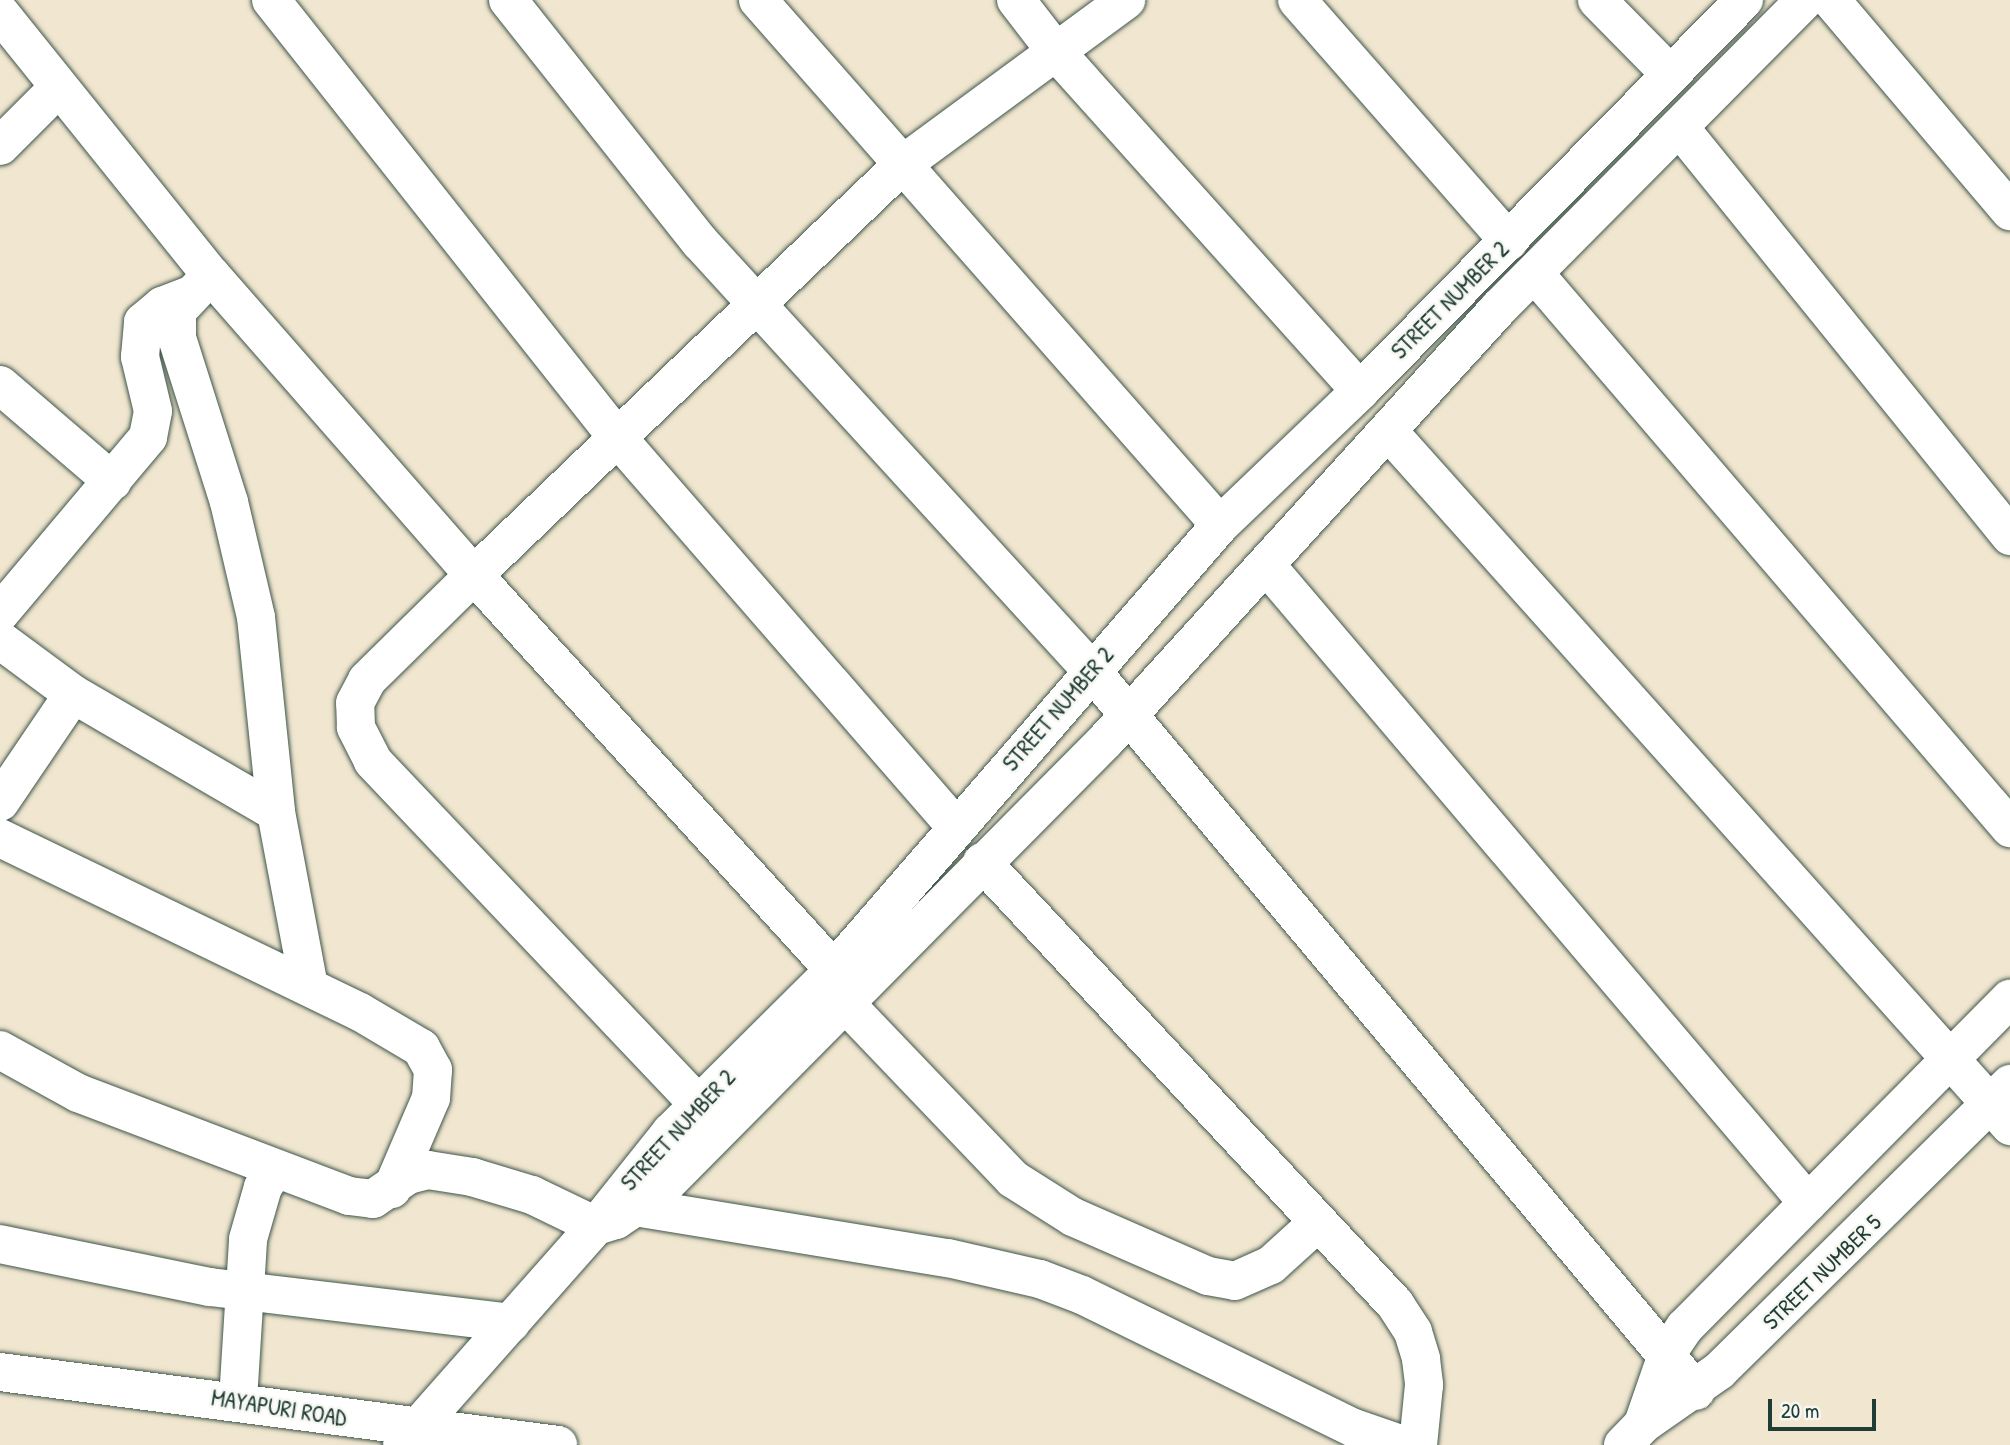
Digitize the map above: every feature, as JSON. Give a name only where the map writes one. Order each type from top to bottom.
[{"type":"street","points":[[271,0],[616,436],[956,828]]},
{"type":"street","points":[[508,0],[700,242],[1091,670],[1668,1352],[1696,1391]]},
{"type":"street","points":[[758,0],[1220,525]]},
{"type":"street","points":[[1016,0],[1057,53],[1360,391]]},
{"type":"street","points":[[699,1105],[373,761],[356,727],[355,703],[367,680],[616,436],[904,164],[1126,0]]},
{"type":"street","points":[[1297,0],[1509,241]]},
{"type":"street","points":[[1597,0],[1670,74]]},
{"type":"street","name":"STREET NUMBER 2","points":[[410,1437],[596,1226],[606,1208],[699,1105],[839,985],[956,828],[1220,525],[1360,391],[1744,0]]},
{"type":"street","points":[[0,1050],[78,1093],[349,1196],[373,1199],[392,1189],[408,1175],[428,1170],[472,1177],[532,1195],[596,1226],[635,1207],[658,1192],[839,985],[982,862],[1129,715],[1535,274],[1805,0]]},
{"type":"street","points":[[1831,0],[2010,211]]},
{"type":"street","points":[[0,13],[200,285],[474,575],[1013,1179],[1073,1217],[1208,1276],[1235,1281],[1271,1265],[1316,1224]]},
{"type":"street","points":[[0,146],[57,89]]},
{"type":"street","points":[[1680,128],[2010,536]]},
{"type":"street","points":[[1535,274],[2010,828]]},
{"type":"street","points":[[0,613],[152,428],[140,357],[143,322],[162,306],[200,285]]},
{"type":"street","points":[[200,285],[177,311],[177,338],[229,502],[256,617],[276,812],[309,987]]},
{"type":"street","points":[[0,385],[111,481]]},
{"type":"street","points":[[1388,431],[1951,1059],[2003,1105]]},
{"type":"street","points":[[1266,565],[1808,1203]]},
{"type":"street","points":[[0,640],[72,695],[276,812]]},
{"type":"street","points":[[0,802],[72,695]]},
{"type":"street","points":[[0,838],[309,987],[408,1038],[429,1059],[433,1070],[431,1098],[392,1189]]},
{"type":"street","points":[[982,862],[1316,1224],[1395,1304],[1413,1332],[1424,1385],[1418,1445]]},
{"type":"street","points":[[1633,1435],[1668,1352],[1685,1327],[2010,999]]},
{"type":"street","name":"STREET NUMBER 5","points":[[1633,1435],[1696,1391],[2003,1105]]},
{"type":"street","points":[[238,1400],[245,1292],[254,1213],[275,1168]]},
{"type":"street","points":[[635,1207],[948,1258],[1040,1279],[1082,1295],[1354,1428],[1403,1445]]},
{"type":"street","points":[[0,1244],[245,1292],[511,1322]]},
{"type":"street","name":"MAYAPURI ROAD","points":[[0,1372],[238,1400],[410,1437],[558,1445]]}]
